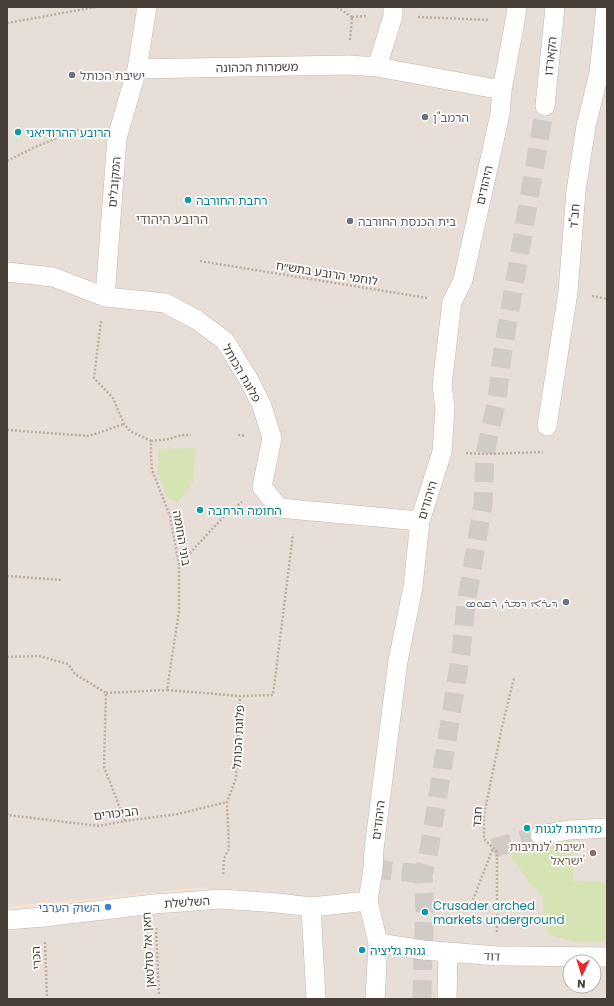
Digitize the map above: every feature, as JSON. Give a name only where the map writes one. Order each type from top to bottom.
[{"type":"street","name":"המקובלים","points":[[105,297],[118,138],[137,69],[147,7]]},
{"type":"street","name":"הקארדו","points":[[545,106],[556,7]]},
{"type":"street","name":"חב\"ד","points":[[547,426],[568,292],[576,191],[586,126],[599,73],[606,7]]},
{"type":"street","points":[[377,67],[393,11]]},
{"type":"street","name":"היהודים","points":[[375,999],[378,943],[368,902],[398,661],[414,587],[420,521],[442,452],[445,408],[442,385],[452,302],[463,280],[500,114],[502,90],[516,14]]},
{"type":"street","name":"משמרות הכהונה","points":[[137,69],[348,65],[377,67],[502,90]]},
{"type":"street","name":"פלוגת הכותל","points":[[7,272],[53,277],[105,297],[165,303],[197,320],[225,341],[249,380],[262,406],[272,438],[262,487]]},
{"type":"street","points":[[262,487],[280,508],[420,521]]},
{"type":"street","points":[[540,835],[569,830],[607,828]]},
{"type":"street","name":"השלשלת","points":[[7,920],[154,904],[221,899],[311,907],[368,902]]},
{"type":"street","points":[[311,907],[316,999]]},
{"type":"street","name":"דוד","points":[[378,943],[423,950],[498,956],[607,958]]},
{"type":"street","points":[[447,999],[448,952]]},
{"type":"path","points":[[7,23],[96,7]]},
{"type":"path","points":[[337,7],[352,17]]},
{"type":"path","points":[[393,11],[516,14]]},
{"type":"path","points":[[7,161],[35,147],[80,129],[118,138]]},
{"type":"path","name":"לוחמי הרובע בתש״ח","points":[[200,261],[452,302]]},
{"type":"path","points":[[105,297],[94,378],[113,398],[124,424],[130,431],[151,442],[182,435],[191,435]]},
{"type":"path","points":[[7,430],[89,436],[124,424]]},
{"type":"path","name":"בוני החומה","points":[[151,442],[152,470],[170,516],[179,565],[178,611],[168,690]]},
{"type":"path","points":[[442,452],[485,454],[546,452]]},
{"type":"path","points":[[179,565],[226,514],[262,487]]},
{"type":"path","name":"פלוגת הכותל","points":[[221,899],[224,859],[229,849],[227,802],[236,778],[240,696],[273,695],[296,510]]},
{"type":"path","points":[[7,576],[62,580]]},
{"type":"path","points":[[7,657],[39,656],[68,664],[75,674],[106,694],[168,690],[240,696]]},
{"type":"path","name":"חבד","points":[[498,956],[497,852],[484,839],[484,815],[502,727],[514,678]]},
{"type":"path","points":[[106,694],[104,767],[125,821]]},
{"type":"path","name":"הביכורים","points":[[7,813],[8,815],[99,826],[178,814],[227,802]]},
{"type":"path","points":[[473,900],[493,848]]},
{"type":"path","name":"חאן אל סולטאן","points":[[154,904],[159,995]]},
{"type":"path","name":"הכרי","points":[[44,916],[47,999]]},
{"type":"shaded area","points":[[7,7],[607,7],[607,999],[7,999]]},
{"type":"shaded area","name":"השוק הערבי","points":[[207,887],[210,908],[7,926],[7,906]]},
{"type":"green space","points":[[196,448],[193,482],[178,502],[168,499],[158,474],[158,449]]},
{"type":"green space","points":[[573,837],[573,881],[607,882],[607,942],[576,942],[549,935],[543,920],[543,898],[511,857],[508,847]]},
{"type":"tunnel","points":[[422,999],[425,912],[423,874],[428,857],[461,653],[466,605],[483,504],[485,454],[497,399],[502,356],[545,106]]},
{"type":"tunnel","points":[[493,848],[540,835]]},
{"type":"tunnel","points":[[373,869],[423,874]]},
{"type":"place","name":"ישיבת הכותל","points":[[72,75]]},
{"type":"place","name":"הרמב\"ן","points":[[425,117]]},
{"type":"place","name":"הרובע ההרודיאני","points":[[18,132]]},
{"type":"place","name":"רחבת החורבה","points":[[188,200]]},
{"type":"place","name":"בית הכנסת החורבה","points":[[350,221]]},
{"type":"place","name":"החומה הרחבה","points":[[200,510]]},
{"type":"place","name":"ܕܝܪܐ ܕܡܪܝ ܪܩܘܣ","points":[[566,602]]},
{"type":"place","name":"מדרגות לגגות","points":[[527,828]]},
{"type":"place","name":"ישיבת 'לנתיבות ישראל'","points":[[593,853]]},
{"type":"place","name":"השוק הערבי","points":[[108,907]]},
{"type":"place","name":"Crusader arched markets underground","points":[[425,912]]},
{"type":"place","name":"גגות גליציה","points":[[362,950]]},
{"type":"district","name":"הרובע היהודי","points":[[172,219]]}]
